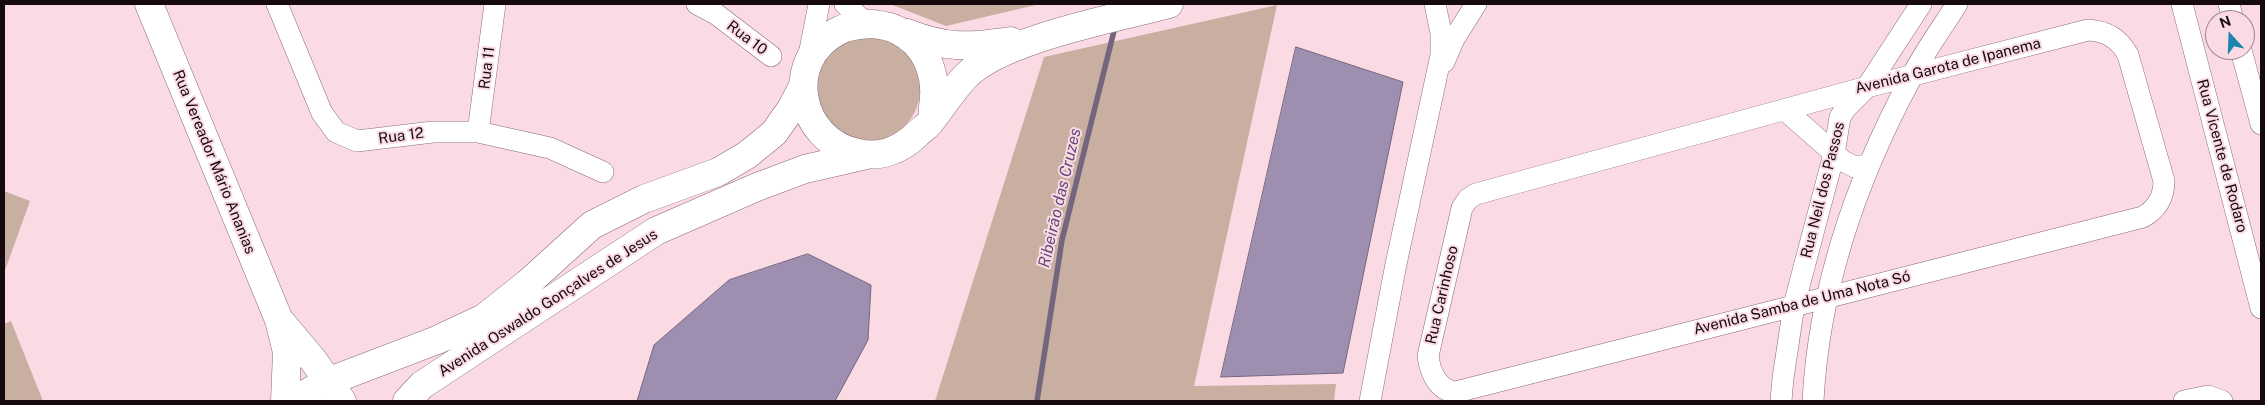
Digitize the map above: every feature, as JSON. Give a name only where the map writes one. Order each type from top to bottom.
[{"type":"street","name":"Rua Vereador Mário Ananias","points":[[149,4],[280,320],[287,352],[285,401]]},
{"type":"street","name":"Rua 12","points":[[277,4],[322,114],[336,132],[350,139],[365,141],[433,132],[478,132],[550,148],[603,172]]},
{"type":"street","name":"Rua 11","points":[[478,132],[495,4]]},
{"type":"street","name":"Rua 10","points":[[697,4],[716,14],[772,56]]},
{"type":"street","name":"Avenida Oswaldo Gonçalves de Jesus","points":[[292,401],[334,392],[484,318],[528,283],[592,225],[644,199],[718,172],[747,155],[774,133],[792,109],[804,78],[819,4]]},
{"type":"street","points":[[845,4],[859,17],[938,44],[954,46],[1045,37]]},
{"type":"street","points":[[1370,401],[1396,264],[1433,85],[1441,55],[1441,33],[1435,4]]},
{"type":"street","points":[[1433,85],[1454,39],[1476,4]]},
{"type":"street","name":"Rua Neil dos Passos","points":[[1781,401],[1794,305],[1834,154],[1840,117],[1846,108],[1867,87],[1921,4]]},
{"type":"street","name":"Rua Neil dos Passos","points":[[1813,401],[1814,372],[1826,297],[1847,221],[1868,166],[1911,77],[1957,4]]},
{"type":"street","name":"Rua Vicente de Rodaro","points":[[2182,4],[2261,308]]},
{"type":"street","points":[[931,121],[934,76],[927,57],[914,41],[884,26],[854,25],[838,31],[819,47],[804,78],[805,107],[814,126],[828,141],[846,151],[866,155],[881,154],[896,149],[909,141],[931,121],[967,75],[991,58],[1045,37],[1165,5]]},
{"type":"street","name":"Avenida Garota de Ipanema","points":[[1468,199],[1481,192],[1867,87],[2088,30],[2112,36],[2121,44],[2128,55],[2164,181],[2163,194],[2158,205]]},
{"type":"street","points":[[2245,60],[2261,124]]},
{"type":"street","points":[[1785,110],[1834,154],[1855,167],[1868,166]]},
{"type":"street","name":"Avenida Oswaldo Gonçalves de Jesus","points":[[407,401],[422,385],[656,231],[757,187],[805,169],[866,155]]},
{"type":"street","name":"Rua Carinhoso","points":[[1444,388],[1429,368],[1428,356],[1462,208],[1468,199]]},
{"type":"street","name":"Avenida Samba de Uma Nota Só","points":[[1444,388],[1456,392],[2143,217],[2158,205]]},
{"type":"street","name":"Rua Vereador Mário Ananias","points":[[280,320],[313,360],[334,392]]},
{"type":"street","points":[[2184,401],[2208,396],[2222,401]]},
{"type":"shaded area","points":[[890,4],[1040,4],[946,26]]},
{"type":"shaded area","points":[[1277,5],[1194,386],[1336,384],[1334,401],[935,401],[1044,57]]},
{"type":"shaded area","points":[[868,37],[888,41],[897,45],[905,52],[912,60],[916,69],[920,89],[916,109],[912,118],[905,126],[897,133],[888,137],[868,141],[848,137],[839,133],[831,126],[824,118],[820,109],[816,89],[820,69],[824,60],[831,52],[839,45],[848,41]]},
{"type":"shaded area","points":[[1296,47],[1403,82],[1343,373],[1221,377]]},
{"type":"shaded area","points":[[4,191],[30,201],[4,273]]},
{"type":"shaded area","points":[[808,254],[871,285],[868,340],[835,401],[637,401],[654,345],[729,280]]},
{"type":"shaded area","points":[[11,321],[43,401],[4,401],[4,324]]},
{"type":"waterway","name":"Ribeirão das Cruzes","points":[[1037,401],[1062,240],[1115,27]]}]
